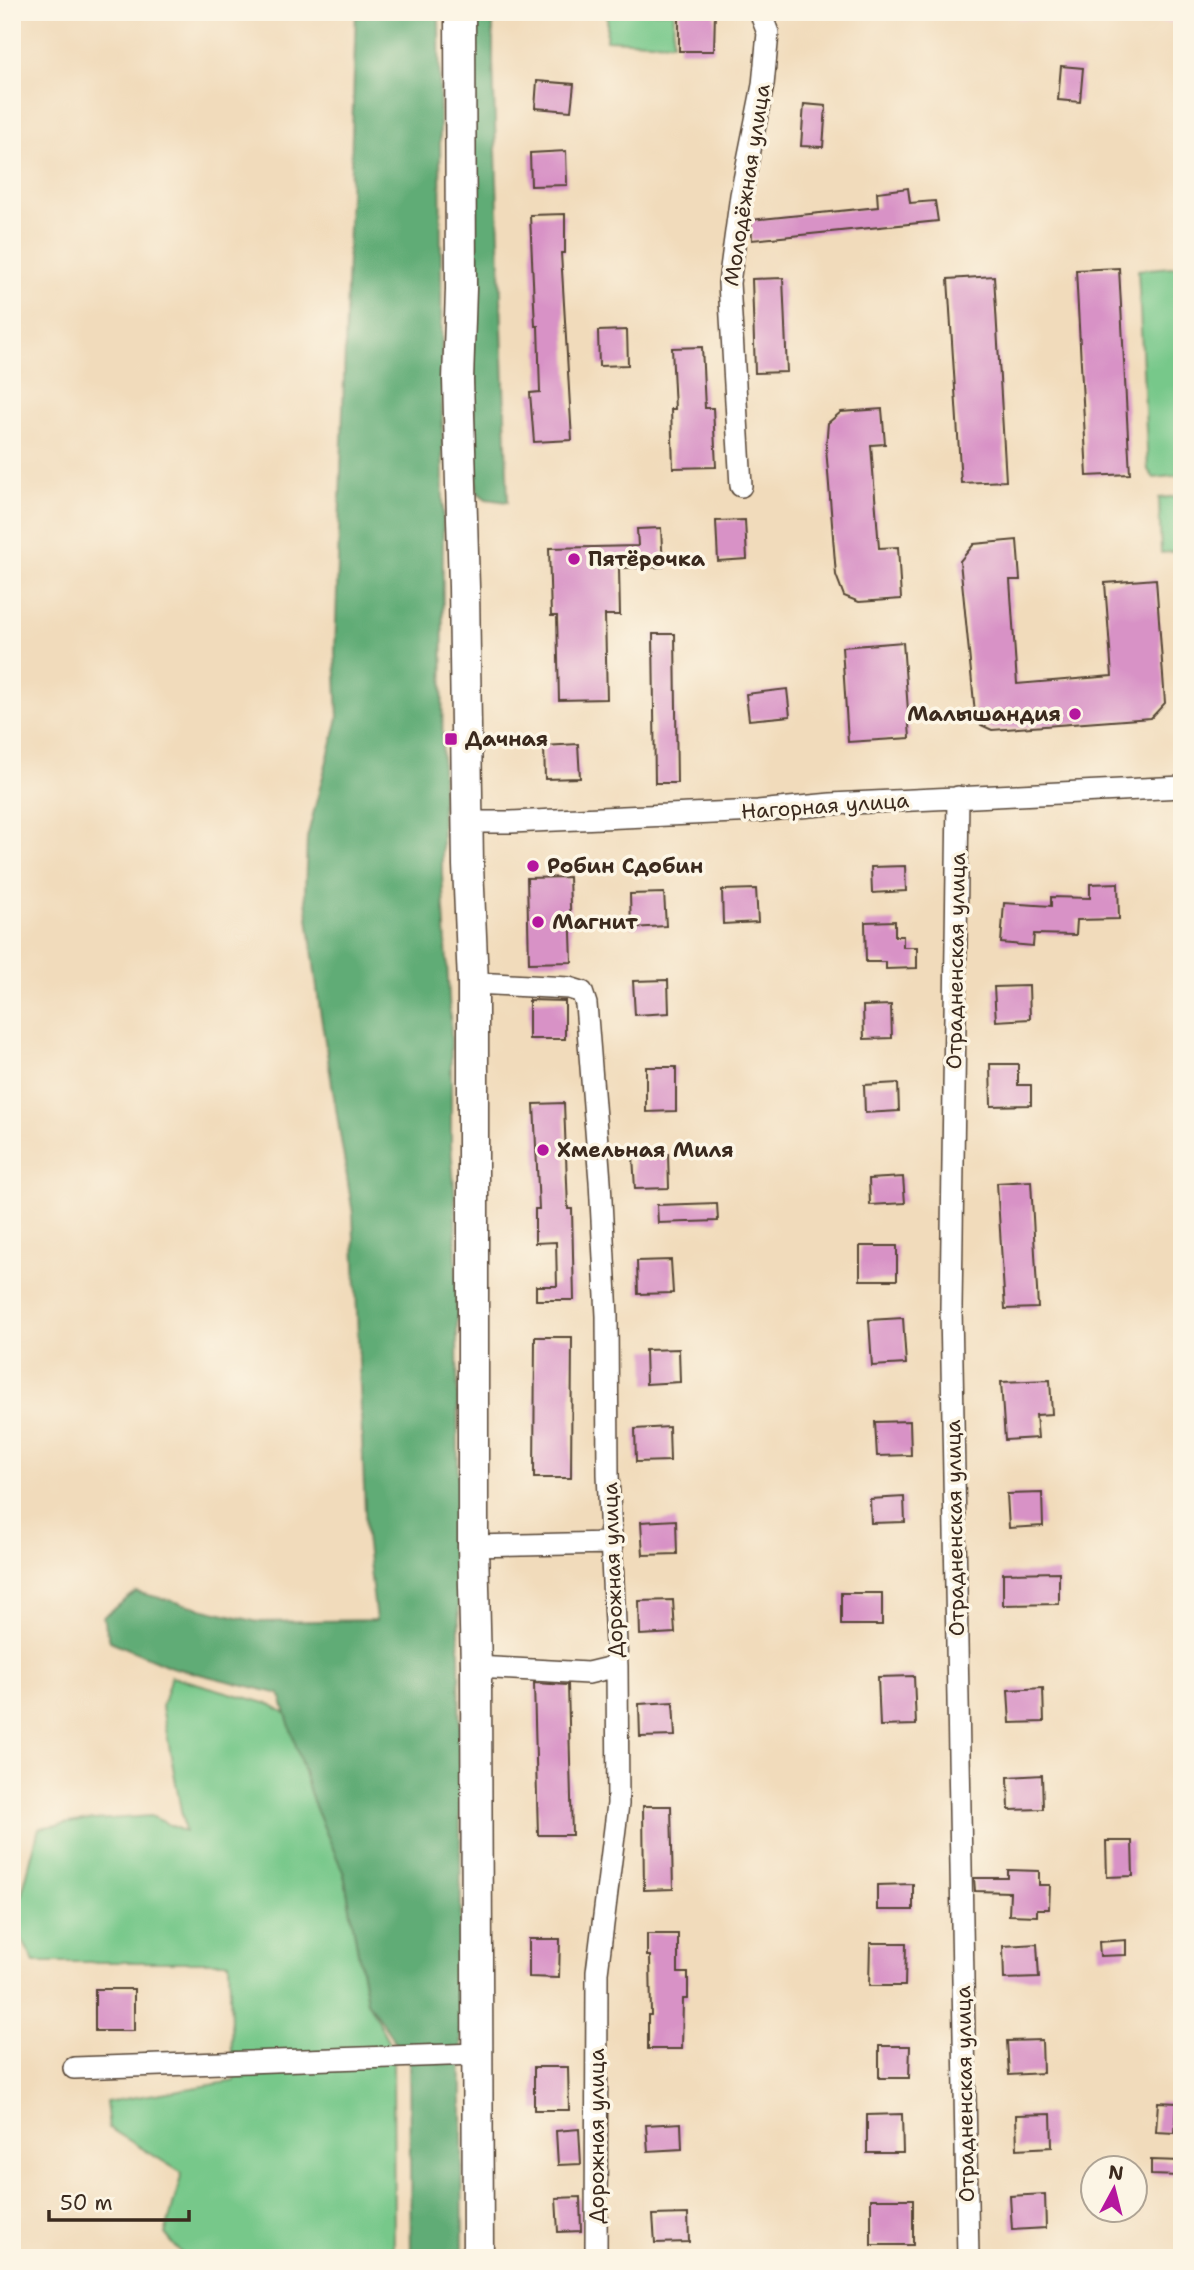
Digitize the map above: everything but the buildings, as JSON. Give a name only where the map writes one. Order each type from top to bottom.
[{"type":"street","points":[[460,12],[461,289],[458,380],[473,984],[473,1546],[476,1667],[478,2258]]},
{"type":"street","name":"Молодёжная улица","points":[[741,486],[729,283],[741,195],[763,85],[768,33],[760,12]]},
{"type":"street","name":"Нагорная улица","points":[[467,822],[758,811],[831,804],[1182,787]]},
{"type":"street","name":"Отрадненская улица","points":[[958,797],[951,1308],[968,2258]]},
{"type":"street","name":"Дорожная улица","points":[[473,984],[569,988],[582,992],[586,1004],[607,1316],[611,1543],[617,1666],[618,1804],[597,1972],[596,2258]]},
{"type":"street","points":[[473,1546],[611,1543]]},
{"type":"street","points":[[476,1667],[588,1673],[617,1666]]},
{"type":"street","points":[[74,2068],[477,2054]]},
{"type":"shaded area","points":[[1018,12],[1182,12],[1182,23],[1017,19]]},
{"type":"green space","points":[[356,12],[439,12],[443,509],[442,874],[451,1033],[451,1144],[457,1317],[463,2258],[411,2258],[409,2062],[367,2001],[344,1874],[313,1802],[280,1694],[171,1667],[110,1641],[103,1617],[136,1592],[258,1622],[376,1620],[366,1537],[353,1214],[319,1004],[305,893],[307,838],[338,718],[335,653]]},
{"type":"green space","points":[[473,12],[493,12],[508,502],[486,499],[477,492],[472,359]]},
{"type":"green space","points":[[608,12],[674,12],[673,43],[606,40]]},
{"type":"green space","points":[[1182,266],[1182,475],[1154,478],[1148,470],[1138,270]]},
{"type":"green space","points":[[1182,496],[1182,551],[1161,553],[1159,498]]},
{"type":"green space","points":[[171,1676],[272,1705],[287,1714],[344,1874],[367,2001],[393,2050],[394,2258],[185,2258],[165,2234],[182,2173],[109,2128],[106,2102],[235,2081],[229,1962],[34,1962],[14,1924],[39,1828],[81,1821],[151,1816],[185,1832],[162,1707]]},
{"type":"place","name":"Пятёрочка","points":[[574,559]]},
{"type":"place","name":"Малышандия","points":[[1075,714]]},
{"type":"place","name":"Дачная","points":[[451,739]]},
{"type":"place","name":"Робин Сдобин","points":[[533,866]]},
{"type":"place","name":"Магнит","points":[[538,922]]},
{"type":"place","name":"Хмельная Миля","points":[[543,1150]]}]
